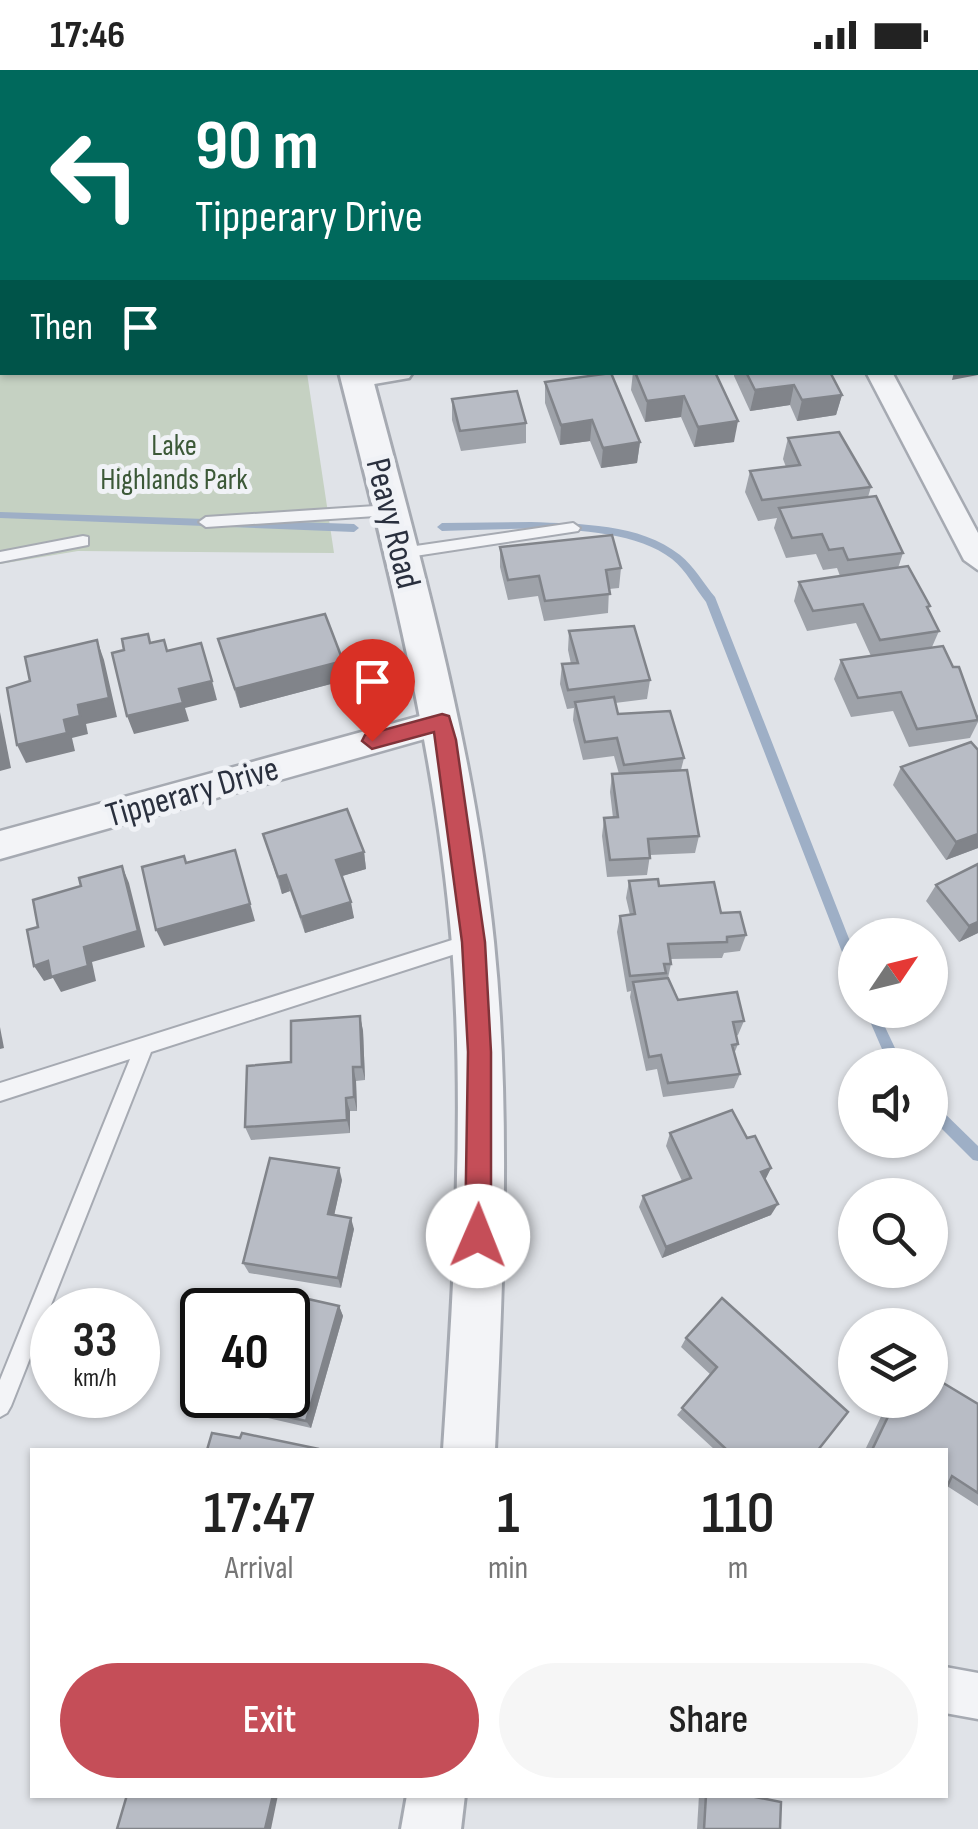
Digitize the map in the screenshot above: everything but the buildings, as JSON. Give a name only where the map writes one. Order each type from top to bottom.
[{"type":"street","points":[[881,375],[978,560]]},
{"type":"street","name":"Peavy Road","points":[[356,376],[442,722],[473,942],[480,1052],[479,1196],[469,1448]]},
{"type":"street","name":"Tipperary Drive","points":[[0,845],[442,722]]},
{"type":"street","points":[[948,1691],[978,1696]]},
{"type":"street","points":[[430,1829],[435,1798]]},
{"type":"lane","points":[[206,522],[392,510]]},
{"type":"lane","points":[[402,553],[572,528]]},
{"type":"lane","points":[[0,557],[84,541]]},
{"type":"lane","points":[[0,1092],[473,942]]},
{"type":"lane","points":[[0,1406],[144,1046]]},
{"type":"green space","name":"Lake Highlands Park","points":[[0,375],[307,375],[334,553],[78,551],[0,564]]},
{"type":"waterway","points":[[0,515],[354,528]]},
{"type":"waterway","points":[[442,527],[599,530],[657,545],[682,563],[711,600],[838,926]]},
{"type":"waterway","points":[[879,1028],[888,1048]]},
{"type":"waterway","points":[[948,1126],[978,1155]]},
{"type":"route","points":[[372,741],[442,722],[446,740],[473,942],[480,1052],[478,1236]]}]
